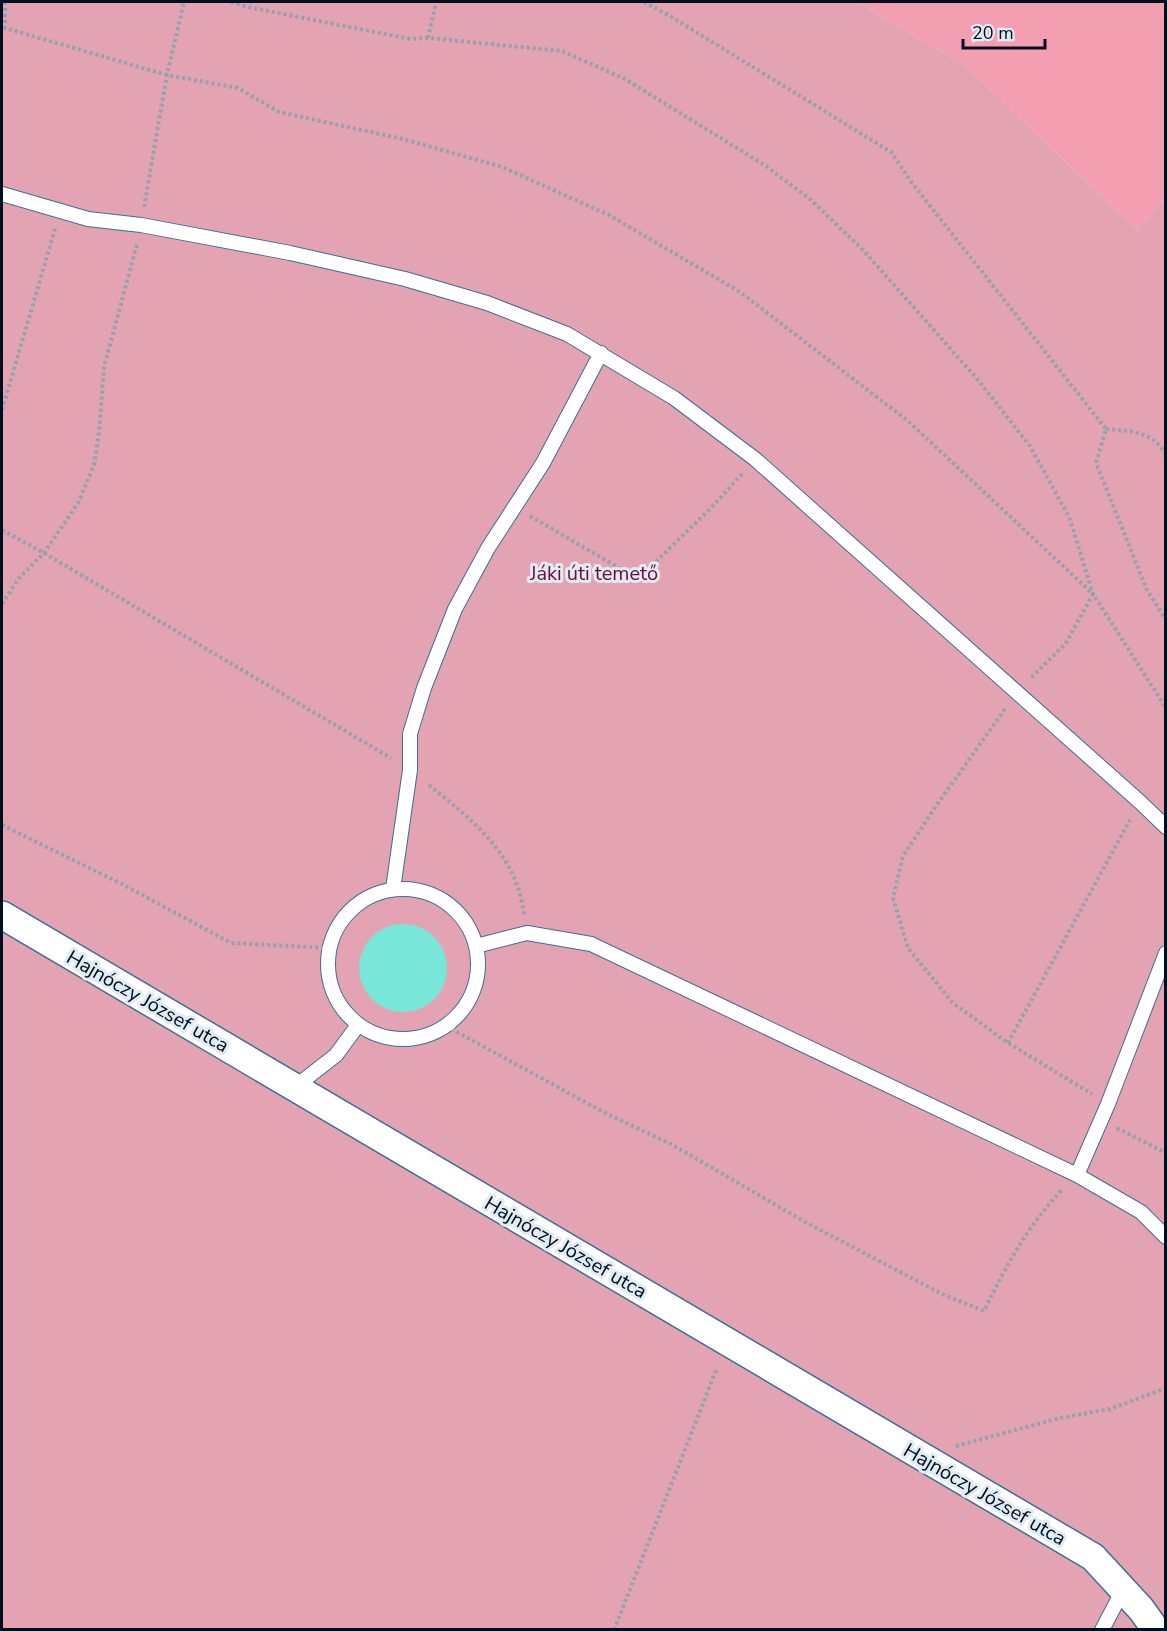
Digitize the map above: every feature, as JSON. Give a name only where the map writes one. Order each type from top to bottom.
[{"type":"street","name":"Hajnóczy József utca","points":[[2,915],[1093,1557],[1141,1609],[1156,1629]]},
{"type":"lane","points":[[2,194],[88,219],[141,225],[290,253],[415,282],[497,306],[567,334],[674,398],[755,459],[1140,802],[1166,828]]},
{"type":"lane","points":[[393,889],[410,770],[410,734],[424,688],[451,619],[488,548],[543,463],[601,353]]},
{"type":"lane","points":[[393,889],[420,890],[446,901],[466,921],[477,946],[478,976],[467,1004],[446,1026],[425,1036],[402,1040],[379,1036],[358,1025],[343,1010],[332,991],[327,970],[329,948],[337,927],[351,909],[371,896],[393,889]]},
{"type":"lane","points":[[477,946],[527,933],[591,944],[1077,1175],[1141,1212],[1166,1237]]},
{"type":"lane","points":[[1077,1175],[1108,1104],[1166,953]]},
{"type":"lane","points":[[295,1087],[336,1055],[358,1025]]},
{"type":"lane","points":[[1102,1629],[1123,1590]]},
{"type":"path","points":[[5,2],[5,28],[167,75],[238,88],[279,112],[403,139],[502,167],[609,215],[740,292],[908,421],[1093,594],[1166,708]]},
{"type":"path","points":[[2,604],[19,578],[44,553],[78,503],[94,465],[104,367],[132,271],[167,75],[184,2]]},
{"type":"path","points":[[231,2],[410,39],[428,38],[562,51],[626,79],[765,166],[811,200],[864,251],[978,380],[1030,446],[1070,519],[1093,594],[1066,643],[1018,693],[936,806],[903,856],[892,898],[908,948],[953,1003],[1008,1043],[1108,1104]]},
{"type":"path","points":[[428,38],[436,2]]},
{"type":"path","points":[[644,2],[670,15],[891,152],[912,183],[1106,429],[1144,433],[1155,440],[1166,455]]},
{"type":"path","points":[[2,410],[61,211]]},
{"type":"path","points":[[1106,429],[1096,463],[1147,590],[1166,620]]},
{"type":"path","points":[[514,507],[638,579],[710,509],[755,459]]},
{"type":"path","points":[[2,530],[410,770],[477,824],[503,855],[523,901],[527,933]]},
{"type":"path","points":[[1008,1043],[1140,802]]},
{"type":"path","points":[[2,825],[122,884],[231,943],[329,948]]},
{"type":"path","points":[[446,1026],[607,1114],[671,1144],[807,1222],[932,1289],[984,1311],[1006,1265],[1026,1232],[1054,1198],[1077,1175]]},
{"type":"path","points":[[1100,1119],[1166,1153]]},
{"type":"path","points":[[614,1629],[727,1342]]},
{"type":"path","points":[[920,1455],[1060,1418],[1110,1409],[1166,1388]]},
{"type":"green space","name":"Jáki úti temető","points":[[2,2],[857,2],[966,66],[1137,230],[1165,199],[1165,1629],[2,1630]]},
{"type":"shaded area","points":[[857,2],[1165,2],[1165,199],[1137,230],[966,66]]},
{"type":"building","points":[[403,924],[428,931],[440,943],[447,968],[440,993],[428,1005],[403,1012],[378,1005],[366,993],[359,968],[366,943],[378,931]]}]
